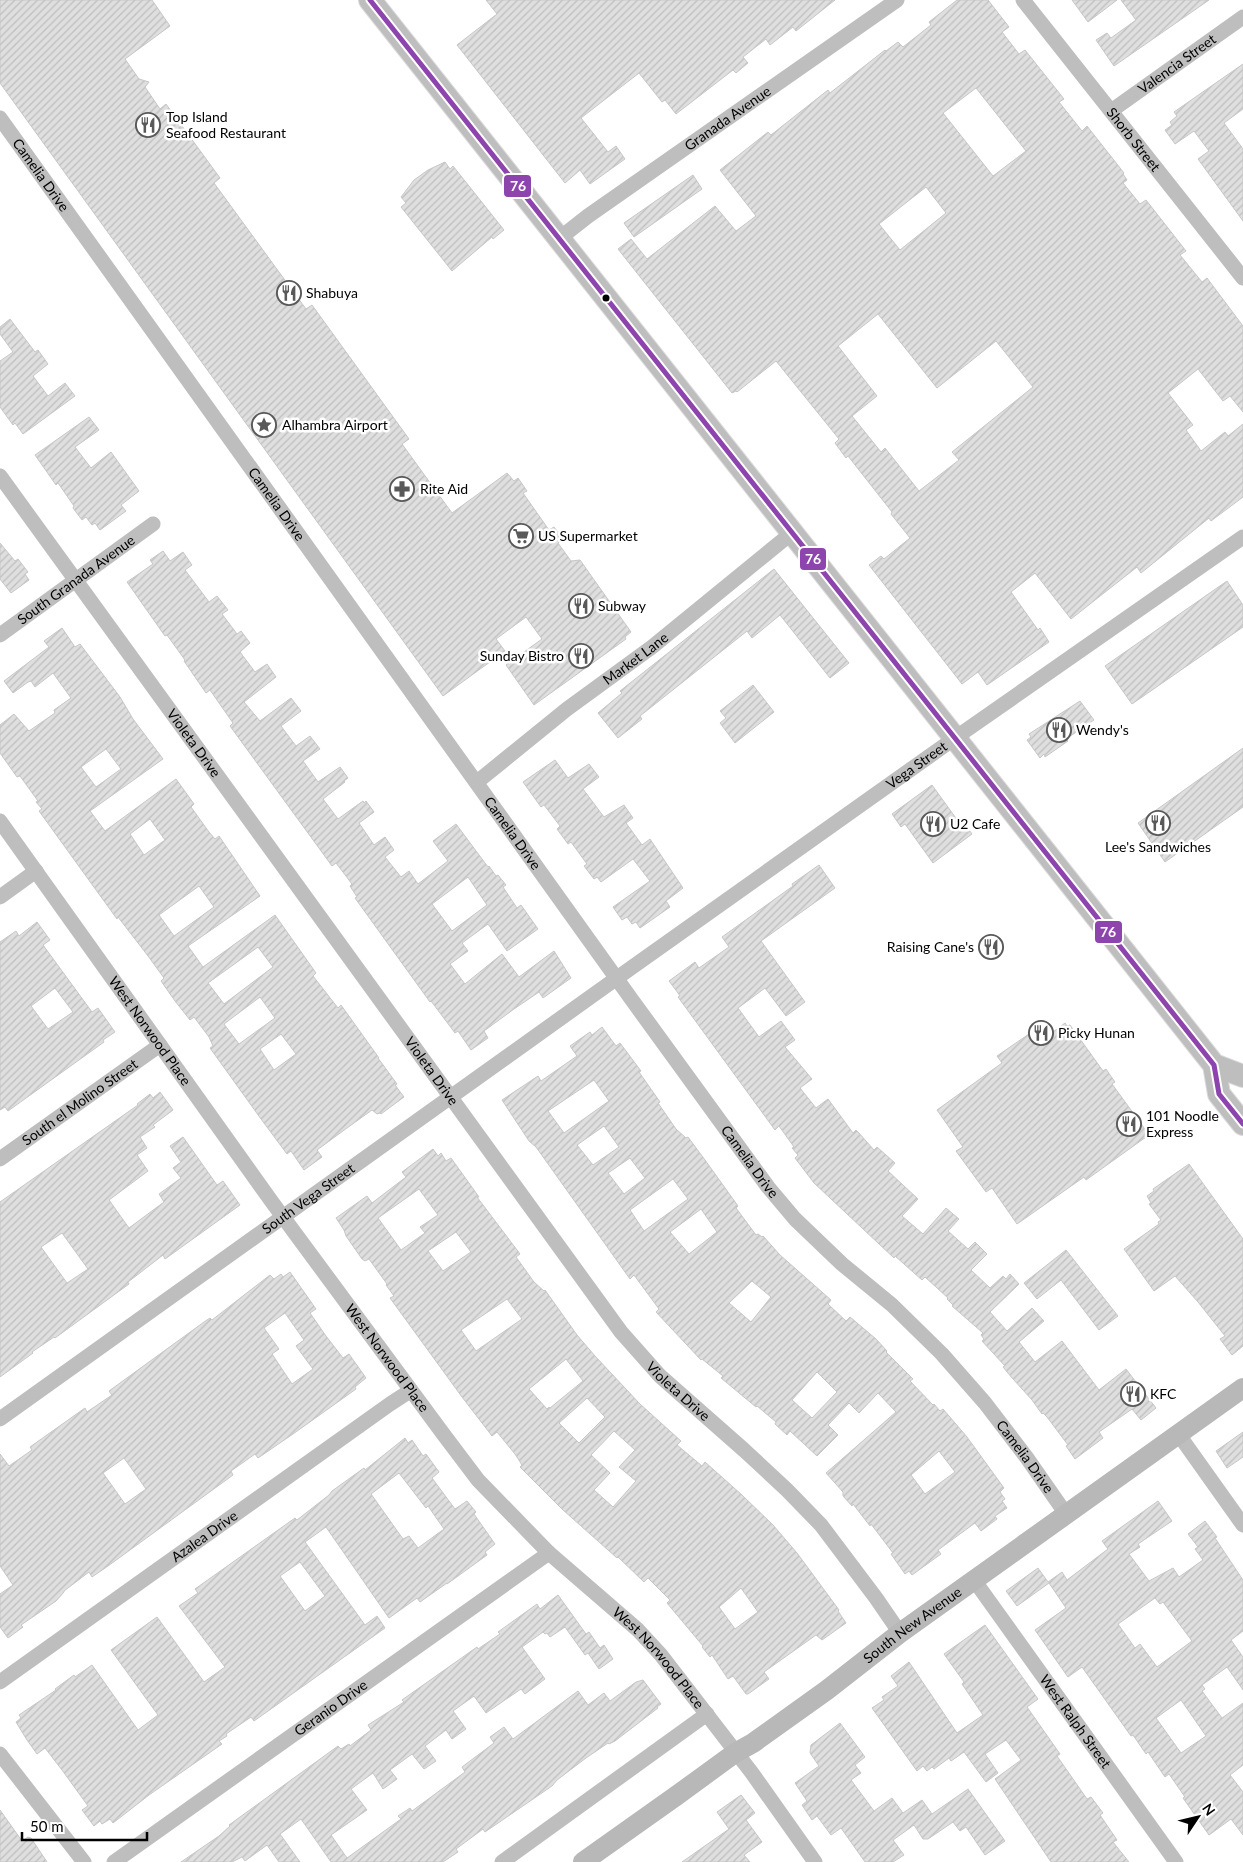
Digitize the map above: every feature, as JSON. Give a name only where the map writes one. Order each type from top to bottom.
[{"type":"main road","points":[[370,0],[1214,1065],[1219,1094],[1243,1124]]},
{"type":"main road","points":[[1214,1065],[1243,1076]]},
{"type":"main road","name":"South New Avenue","points":[[583,1862],[735,1752],[752,1743],[827,1690],[900,1633],[1243,1388]]},
{"type":"street","name":"Granada Avenue","points":[[560,238],[596,210],[897,0]]},
{"type":"street","name":"Shorb Street","points":[[1023,0],[1243,278]]},
{"type":"street","name":"Valencia Street","points":[[1111,111],[1243,17]]},
{"type":"street","name":"Camelia Drive","points":[[0,118],[768,1187],[802,1226],[842,1264],[892,1305],[942,1354],[986,1403],[1028,1458],[1066,1514]]},
{"type":"street","name":"Violeta Drive","points":[[0,476],[621,1332],[660,1376],[744,1450],[821,1525],[900,1633]]},
{"type":"street","name":"South Granada Avenue","points":[[0,635],[153,524]]},
{"type":"street","name":"Market Lane","points":[[477,782],[567,709],[652,647],[793,532]]},
{"type":"street","name":"Vega Street","points":[[617,979],[955,738],[1243,538]]},
{"type":"street","name":"West Norwood Place","points":[[0,821],[410,1391],[478,1480],[549,1553],[638,1630],[661,1655],[752,1773],[815,1862]]},
{"type":"street","points":[[0,897],[36,871]]},
{"type":"street","name":"South Vega Street","points":[[0,1420],[617,979]]},
{"type":"street","name":"South el Molino Street","points":[[0,1159],[160,1046]]},
{"type":"street","name":"Azalea Drive","points":[[0,1682],[410,1391]]},
{"type":"street","points":[[1179,1435],[1243,1525]]},
{"type":"street","name":"Geranio Drive","points":[[114,1862],[549,1553]]},
{"type":"street","name":"West Ralph Street","points":[[974,1580],[1176,1862]]},
{"type":"street","points":[[502,1862],[707,1714]]},
{"type":"street","points":[[0,1754],[84,1862]]},
{"type":"building","points":[[0,0],[152,0],[170,26],[125,59],[139,79],[149,82],[145,87],[160,109],[166,104],[220,178],[214,183],[306,309],[312,305],[409,439],[402,444],[452,513],[507,473],[514,481],[518,478],[527,491],[523,493],[549,530],[554,527],[563,539],[558,543],[571,561],[580,560],[631,632],[625,637],[626,639],[534,705],[506,665],[542,639],[526,617],[496,639],[505,651],[443,696],[0,83]]},
{"type":"building","points":[[486,0],[835,0],[796,31],[793,27],[770,45],[766,39],[743,57],[748,63],[736,73],[733,70],[676,114],[665,100],[662,102],[639,73],[581,118],[608,152],[616,146],[625,159],[590,184],[580,170],[565,183],[457,45],[497,14]]},
{"type":"building","points":[[957,0],[988,0],[1009,27],[1002,32],[1019,54],[1025,50],[1064,99],[1059,102],[1082,131],[1087,126],[1124,173],[1127,180],[1123,183],[1140,204],[1146,200],[1186,251],[1180,255],[1202,282],[1207,278],[1243,326],[1243,412],[1230,396],[1223,401],[1198,369],[1168,393],[1193,425],[1186,430],[1201,451],[1225,432],[1228,436],[1243,424],[1243,497],[1211,521],[1209,518],[1141,573],[1137,567],[1071,619],[1035,573],[1011,592],[1049,642],[987,685],[978,672],[962,684],[869,565],[881,556],[884,559],[910,538],[848,456],[846,458],[835,443],[839,439],[776,361],[737,392],[732,393],[618,249],[631,239],[647,259],[715,206],[736,231],[756,216],[720,170],[768,132],[771,135],[828,90],[830,93],[885,50],[898,42],[903,47],[931,25],[929,22]],"holes":[[[976,88],[1026,151],[993,176],[943,113]],[[926,187],[946,213],[900,250],[879,224]],[[878,314],[937,388],[996,341],[1033,387],[952,452],[959,460],[919,491],[885,448],[881,452],[852,416],[877,396],[838,346]]]},
{"type":"building","points":[[1072,0],[1117,0],[1088,22]]},
{"type":"building","points":[[1121,0],[1209,0],[1114,66],[1096,40],[1107,33],[1111,38],[1136,20]]},
{"type":"building","points":[[1243,64],[1243,109],[1224,123],[1243,149],[1243,221],[1198,159],[1209,151],[1194,131],[1175,144],[1165,130],[1172,125],[1170,122],[1177,116],[1174,112]]},
{"type":"building","points":[[445,162],[450,169],[453,166],[504,230],[493,239],[492,237],[452,271],[401,207],[406,203],[401,197],[414,180],[428,170]]},
{"type":"building","points":[[693,175],[702,189],[634,237],[624,223]]},
{"type":"building","points":[[10,319],[35,352],[38,350],[48,364],[33,376],[48,396],[65,383],[75,396],[23,434],[15,423],[13,425],[0,407],[0,361],[13,352],[0,334],[0,327]]},
{"type":"building","points":[[89,417],[99,430],[75,447],[91,468],[111,452],[139,491],[121,505],[126,511],[100,530],[95,523],[92,525],[86,517],[82,520],[58,483],[56,485],[35,455]]},
{"type":"building","points":[[0,543],[15,561],[18,559],[28,572],[25,574],[29,580],[11,593],[0,579]]},
{"type":"building","points":[[163,551],[170,561],[183,552],[192,565],[185,570],[209,602],[217,596],[228,610],[222,614],[237,634],[241,631],[250,643],[240,652],[255,672],[267,664],[276,677],[244,702],[260,721],[291,698],[301,711],[281,726],[296,746],[310,736],[320,749],[303,761],[318,782],[340,767],[348,778],[323,799],[338,819],[363,801],[364,803],[366,801],[374,812],[359,823],[374,845],[385,837],[394,850],[385,857],[401,877],[409,871],[418,884],[448,861],[433,841],[456,824],[488,867],[506,885],[503,887],[517,908],[521,905],[538,929],[507,951],[488,924],[462,943],[468,951],[450,964],[465,984],[502,954],[519,977],[554,951],[571,978],[543,998],[539,992],[514,1009],[484,1031],[488,1038],[471,1050],[458,1031],[455,1033],[430,1002],[355,898],[357,897],[350,886],[352,884],[336,863],[332,866],[230,726],[233,723],[210,690],[206,693],[185,660],[167,635],[165,636],[127,582],[153,564],[150,560]],"holes":[[[468,877],[487,905],[452,931],[432,904]]]},
{"type":"building","points":[[774,569],[849,663],[830,678],[780,615],[752,638],[747,631],[640,716],[642,719],[618,738],[598,713],[622,693],[620,691]]},
{"type":"building","points":[[1227,581],[1243,605],[1243,627],[1132,704],[1105,666]]},
{"type":"building","points":[[62,628],[75,647],[80,644],[163,759],[90,811],[105,831],[176,779],[194,804],[191,807],[215,839],[219,836],[260,896],[188,946],[203,967],[275,915],[316,973],[313,976],[338,1008],[341,1005],[397,1084],[395,1085],[404,1097],[381,1114],[377,1114],[372,1110],[347,1128],[317,1150],[322,1157],[304,1170],[291,1151],[287,1154],[261,1119],[210,1048],[213,1046],[209,1037],[194,1017],[190,1020],[175,1001],[161,981],[164,978],[118,917],[117,919],[39,811],[42,809],[36,802],[38,801],[20,776],[17,777],[0,753],[0,725],[14,714],[29,731],[55,713],[54,710],[71,698],[53,673],[35,687],[31,681],[13,693],[4,681],[49,647],[44,641]],"holes":[[[106,749],[121,769],[96,787],[81,767]],[[150,819],[165,840],[144,855],[130,834]],[[199,886],[214,907],[174,936],[159,915]],[[258,947],[273,967],[224,1004],[208,983]],[[260,997],[275,1018],[239,1044],[224,1024]],[[281,1034],[296,1054],[274,1070],[260,1049]]]},
{"type":"building","points":[[753,685],[774,712],[735,743],[720,723],[726,718],[720,711]]},
{"type":"building","points":[[1080,701],[1094,720],[1066,739],[1068,741],[1045,757],[1044,754],[1040,758],[1027,740],[1031,737],[1029,734]]},
{"type":"building","points":[[1243,748],[1243,807],[1165,862],[1138,823]]},
{"type":"building","points":[[555,760],[568,778],[589,764],[599,777],[583,789],[604,817],[624,805],[633,818],[626,823],[642,845],[650,839],[683,888],[666,901],[670,907],[640,928],[636,922],[632,924],[627,917],[622,920],[613,907],[650,881],[633,859],[601,882],[597,877],[594,879],[584,866],[587,864],[571,842],[568,844],[557,829],[560,826],[544,805],[541,807],[523,782]]},
{"type":"building","points":[[932,785],[958,821],[961,819],[972,834],[933,863],[905,824],[901,827],[892,814]]},
{"type":"building","points":[[819,865],[835,888],[761,941],[805,1002],[786,1016],[765,988],[738,1008],[759,1037],[781,1021],[795,1040],[785,1047],[812,1079],[800,1088],[816,1108],[828,1099],[853,1133],[856,1130],[874,1150],[877,1147],[895,1163],[888,1171],[918,1199],[902,1216],[923,1234],[946,1208],[959,1219],[948,1231],[968,1249],[975,1242],[987,1254],[971,1270],[990,1288],[1003,1276],[1006,1279],[1010,1274],[1019,1284],[990,1312],[1007,1331],[1032,1308],[1044,1321],[1019,1342],[1035,1362],[1062,1341],[1099,1390],[1126,1369],[1156,1408],[1141,1420],[1132,1409],[1099,1432],[1103,1438],[1075,1459],[1066,1446],[1068,1445],[1047,1417],[1042,1414],[1003,1367],[1005,1366],[982,1341],[984,1339],[981,1335],[983,1333],[952,1306],[948,1298],[925,1277],[922,1280],[895,1256],[894,1258],[814,1183],[795,1158],[798,1155],[792,1148],[794,1147],[779,1126],[775,1130],[678,997],[680,996],[669,981],[695,962],[699,968],[729,947],[722,937]]},
{"type":"building","points":[[37,922],[50,940],[43,945],[92,1012],[98,1008],[115,1032],[103,1040],[104,1042],[8,1111],[5,1107],[0,1110],[0,942],[16,931],[19,936]],"holes":[[[55,988],[73,1012],[48,1029],[31,1006]]]},
{"type":"building","points":[[1065,1023],[1067,1026],[1070,1025],[1103,1071],[1106,1069],[1115,1082],[1112,1084],[1147,1132],[1144,1134],[1146,1137],[1086,1180],[1084,1177],[1017,1224],[992,1188],[986,1192],[956,1151],[963,1147],[937,1110],[1002,1063],[997,1056],[1042,1025],[1049,1035]]},
{"type":"building","points":[[602,1027],[616,1046],[620,1043],[641,1071],[639,1072],[676,1129],[686,1138],[688,1137],[738,1206],[736,1208],[756,1235],[763,1236],[780,1255],[831,1300],[828,1304],[846,1321],[850,1317],[876,1339],[913,1379],[910,1381],[940,1411],[943,1409],[967,1437],[1004,1488],[1000,1492],[1005,1499],[1002,1501],[1007,1508],[995,1516],[997,1519],[981,1531],[975,1523],[938,1550],[941,1554],[912,1575],[909,1571],[905,1574],[891,1554],[893,1553],[871,1524],[870,1526],[853,1504],[852,1506],[843,1496],[843,1492],[826,1473],[896,1412],[878,1393],[859,1413],[849,1403],[828,1425],[838,1435],[817,1456],[790,1431],[787,1435],[775,1424],[776,1422],[721,1378],[723,1376],[701,1360],[656,1312],[659,1309],[634,1275],[630,1279],[536,1147],[529,1141],[502,1100],[538,1076],[541,1081],[577,1056],[570,1046],[590,1032],[592,1035]],"holes":[[[594,1080],[609,1101],[564,1133],[548,1111]],[[604,1126],[619,1147],[593,1165],[577,1145]],[[630,1158],[645,1178],[624,1194],[608,1173]],[[673,1179],[688,1199],[644,1231],[630,1210]],[[701,1209],[717,1232],[689,1254],[670,1232]],[[752,1281],[771,1297],[751,1322],[729,1303]],[[817,1372],[837,1392],[812,1418],[792,1400]],[[939,1451],[955,1472],[925,1494],[911,1475]]]},
{"type":"building","points":[[160,1092],[173,1110],[153,1125],[155,1127],[140,1137],[147,1148],[137,1155],[148,1171],[109,1200],[129,1228],[164,1202],[159,1194],[181,1178],[173,1168],[181,1162],[170,1146],[183,1137],[217,1185],[223,1181],[240,1205],[165,1259],[163,1255],[128,1282],[129,1284],[55,1338],[32,1352],[0,1377],[0,1202],[138,1105],[150,1094],[153,1098]],"holes":[[[62,1233],[88,1269],[67,1283],[41,1247]]]},
{"type":"building","points":[[433,1149],[438,1156],[441,1153],[446,1161],[451,1158],[479,1197],[477,1197],[520,1254],[516,1257],[534,1282],[545,1290],[577,1335],[640,1404],[681,1441],[677,1445],[702,1466],[705,1462],[773,1525],[797,1553],[839,1610],[846,1623],[822,1640],[816,1635],[764,1672],[769,1679],[748,1694],[746,1694],[733,1676],[728,1679],[712,1655],[710,1657],[667,1603],[670,1600],[648,1578],[644,1582],[563,1510],[520,1467],[522,1465],[515,1454],[497,1432],[492,1436],[390,1298],[394,1296],[369,1259],[365,1261],[362,1259],[346,1236],[336,1218],[367,1196],[372,1203],[406,1177],[402,1172]],"holes":[[[419,1189],[438,1215],[420,1227],[425,1233],[401,1250],[378,1218]],[[456,1232],[471,1252],[443,1271],[428,1251]],[[507,1299],[522,1319],[476,1351],[461,1330]],[[566,1359],[583,1381],[547,1409],[529,1389]],[[587,1398],[605,1417],[579,1443],[559,1423]],[[614,1431],[635,1450],[619,1467],[636,1481],[613,1507],[594,1490],[610,1473],[591,1455]],[[741,1588],[758,1612],[735,1629],[719,1607]]]},
{"type":"building","points":[[1189,1164],[1243,1239],[1243,1346],[1232,1355],[1220,1339],[1225,1336],[1175,1276],[1154,1291],[1124,1249],[1159,1224],[1158,1222],[1161,1220],[1149,1204],[1151,1203],[1147,1196],[1154,1191],[1153,1189]]},
{"type":"building","points":[[1066,1250],[1118,1316],[1099,1330],[1061,1280],[1037,1299],[1024,1283]]},
{"type":"building","points":[[290,1272],[316,1309],[310,1313],[326,1336],[343,1358],[349,1354],[366,1378],[355,1387],[356,1389],[293,1434],[258,1458],[255,1454],[231,1471],[233,1475],[108,1566],[92,1577],[89,1572],[64,1591],[56,1601],[21,1625],[23,1627],[8,1638],[0,1627],[0,1594],[13,1585],[0,1566],[0,1454],[9,1466],[32,1450],[30,1447],[85,1408],[87,1412],[112,1395],[109,1391],[204,1322],[210,1318],[212,1320],[270,1275],[274,1279],[281,1274],[283,1277]],"holes":[[[285,1313],[304,1340],[296,1346],[313,1369],[292,1384],[272,1354],[279,1349],[264,1328]],[[124,1458],[146,1489],[125,1504],[103,1473]]]},
{"type":"building","points":[[1243,1432],[1243,1457],[1227,1468],[1216,1451]]},
{"type":"building","points":[[405,1438],[408,1443],[412,1440],[423,1456],[426,1454],[439,1472],[432,1478],[455,1509],[467,1501],[476,1512],[474,1514],[495,1544],[485,1552],[487,1555],[447,1584],[420,1602],[417,1598],[389,1618],[326,1527],[305,1542],[365,1625],[377,1616],[385,1628],[254,1721],[251,1717],[226,1734],[227,1736],[219,1741],[222,1744],[149,1795],[113,1823],[110,1819],[102,1824],[100,1821],[94,1826],[82,1810],[88,1806],[45,1748],[37,1754],[27,1740],[16,1722],[21,1718],[19,1715],[56,1690],[74,1675],[75,1677],[92,1665],[138,1730],[158,1715],[111,1650],[157,1617],[204,1682],[225,1667],[179,1606],[198,1593],[195,1589],[295,1518],[297,1520],[364,1468],[365,1470]],"holes":[[[399,1473],[426,1508],[428,1506],[444,1529],[418,1548],[409,1536],[403,1539],[371,1494]],[[300,1562],[325,1596],[305,1611],[280,1576]]]},
{"type":"building","points":[[1158,1501],[1172,1521],[1138,1544],[1140,1547],[1129,1554],[1149,1581],[1173,1568],[1179,1577],[1203,1560],[1195,1549],[1198,1547],[1188,1534],[1205,1521],[1243,1580],[1243,1631],[1231,1640],[1243,1657],[1243,1690],[1227,1667],[1202,1685],[1205,1689],[1202,1691],[1222,1718],[1243,1703],[1243,1765],[1230,1775],[1243,1792],[1243,1835],[1231,1819],[1209,1835],[1169,1774],[1165,1777],[1148,1752],[1146,1754],[1133,1735],[1131,1736],[1082,1667],[1068,1677],[1035,1630],[1066,1608],[1049,1583],[1017,1606],[1006,1591],[1038,1568],[1048,1582],[1062,1572],[1067,1580],[1108,1549],[1102,1541]],"holes":[[[1155,1598],[1160,1604],[1163,1602],[1192,1641],[1157,1667],[1140,1644],[1135,1648],[1118,1624]],[[1181,1700],[1206,1736],[1181,1753],[1156,1718]]]},
{"type":"building","points":[[558,1595],[586,1634],[589,1632],[600,1648],[604,1645],[613,1659],[599,1669],[588,1653],[585,1655],[565,1627],[550,1637],[547,1633],[543,1632],[522,1647],[545,1679],[525,1694],[521,1689],[486,1713],[474,1696],[453,1711],[466,1729],[452,1739],[446,1730],[425,1746],[436,1761],[424,1769],[412,1754],[390,1770],[397,1779],[383,1789],[373,1773],[351,1789],[367,1810],[331,1835],[347,1858],[401,1819],[398,1816],[410,1808],[412,1811],[465,1772],[462,1767],[494,1743],[490,1737],[504,1727],[513,1739],[578,1691],[588,1705],[604,1693],[610,1701],[636,1682],[643,1680],[661,1704],[658,1708],[615,1741],[608,1743],[586,1758],[552,1786],[485,1832],[483,1829],[456,1849],[458,1852],[443,1862],[331,1862],[301,1819],[280,1834],[300,1862],[279,1862],[267,1845],[245,1861],[242,1857],[232,1862],[181,1862],[219,1836],[229,1825],[338,1746],[341,1749],[349,1744],[350,1746],[371,1730],[368,1725],[404,1702],[402,1700],[477,1647],[478,1649],[500,1634],[498,1632],[537,1604],[540,1609]]},
{"type":"building","points":[[985,1625],[1038,1699],[1027,1707],[1060,1754],[1057,1756],[1087,1799],[1091,1797],[1103,1813],[1100,1815],[1117,1840],[1113,1842],[1129,1862],[1051,1862],[995,1779],[1021,1760],[1006,1740],[985,1754],[998,1773],[986,1782],[964,1752],[951,1761],[949,1758],[934,1769],[932,1767],[927,1771],[923,1766],[917,1771],[872,1708],[884,1700],[882,1697],[898,1686],[891,1676],[909,1662],[957,1733],[983,1715],[962,1684],[964,1682],[944,1654]]},
{"type":"building","points":[[840,1723],[865,1757],[855,1765],[861,1773],[851,1780],[874,1811],[892,1798],[903,1813],[922,1800],[932,1814],[968,1789],[1005,1841],[985,1855],[966,1827],[960,1831],[953,1822],[928,1839],[923,1839],[914,1825],[893,1840],[904,1855],[893,1862],[865,1862],[841,1828],[831,1835],[817,1816],[812,1820],[802,1805],[807,1801],[795,1783],[819,1766],[810,1753],[811,1745]]},
{"type":"building","points":[[741,1795],[755,1813],[746,1820],[762,1842],[744,1855],[750,1862],[682,1862],[729,1829],[717,1812]]},
{"type":"building","points":[[0,1810],[22,1841],[28,1837],[31,1838],[47,1862],[0,1862]]},
{"type":"transit line","name":"76","points":[[370,0],[1214,1065],[1219,1094],[1243,1124]]},
{"type":"place","name":"Top Island Seafood Restaurant","points":[[148,125]]},
{"type":"place","name":"Shabuya","points":[[289,293]]},
{"type":"place","name":"Alhambra Airport","points":[[264,425]]},
{"type":"place","name":"Rite Aid","points":[[402,489]]},
{"type":"place","name":"US Supermarket","points":[[521,536]]},
{"type":"place","name":"Subway","points":[[581,606]]},
{"type":"place","name":"Sunday Bistro","points":[[581,656]]},
{"type":"place","name":"Wendy's","points":[[1059,730]]},
{"type":"place","name":"Lee's Sandwiches","points":[[1158,823]]},
{"type":"place","name":"U2 Cafe","points":[[933,824]]},
{"type":"place","name":"Raising Cane's","points":[[991,947]]},
{"type":"place","name":"Picky Hunan","points":[[1041,1033]]},
{"type":"place","name":"101 Noodle Express","points":[[1129,1124]]},
{"type":"place","name":"KFC","points":[[1133,1394]]}]
